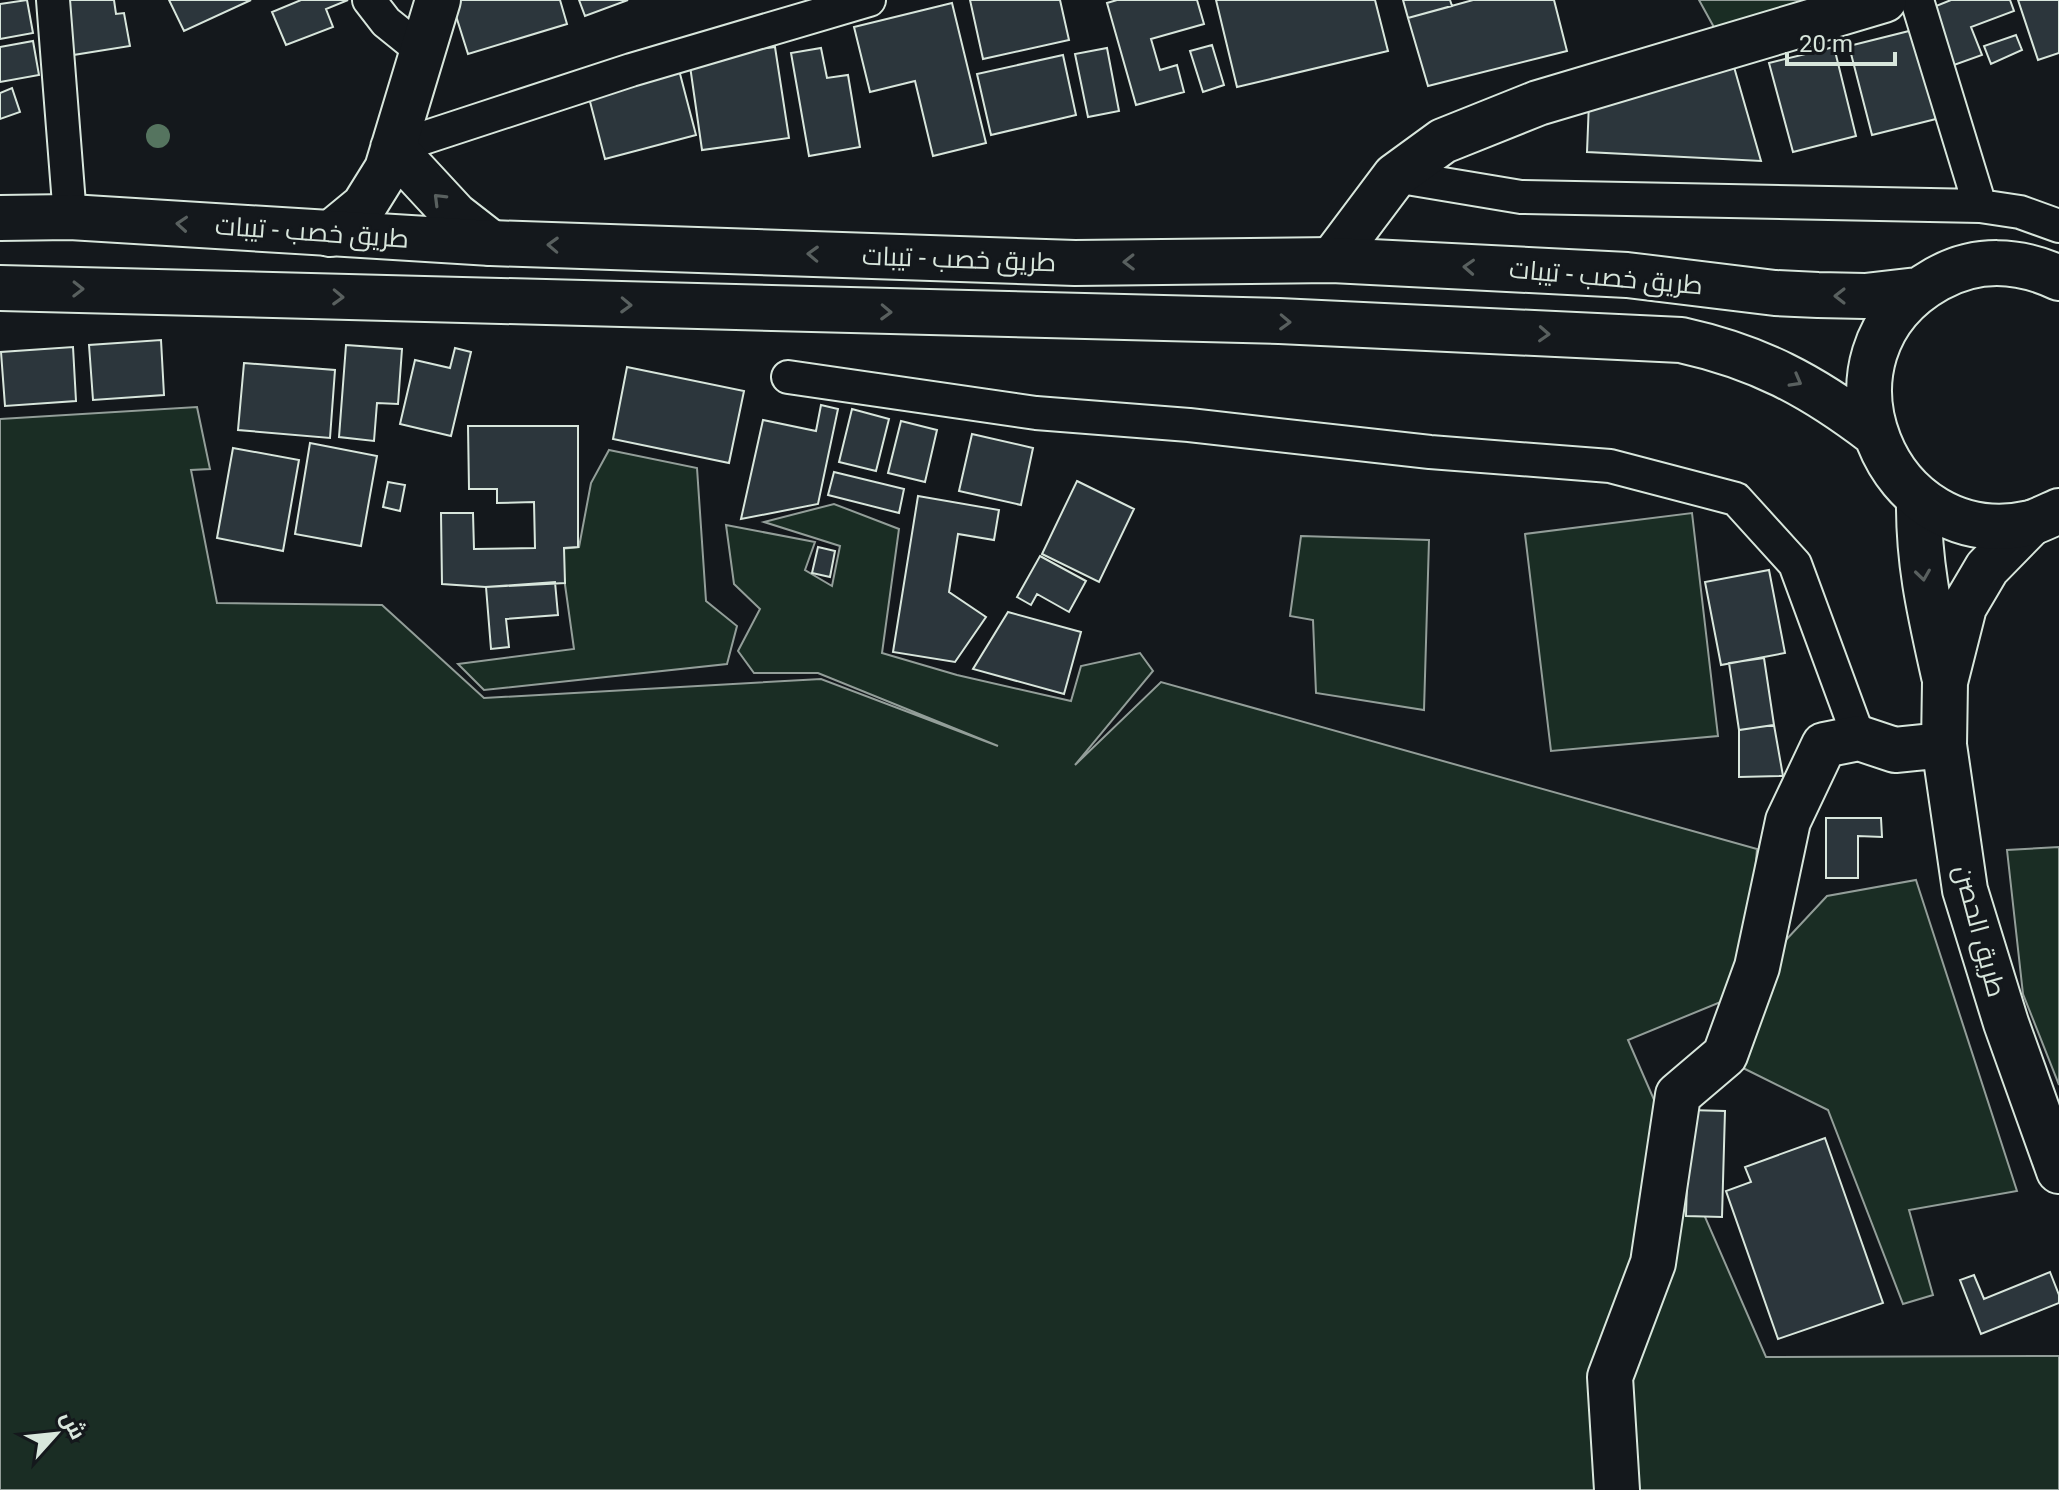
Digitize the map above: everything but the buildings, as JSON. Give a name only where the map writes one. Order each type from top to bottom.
[{"type":"main road","points":[[330,234],[364,206],[387,169],[438,0]]},
{"type":"main road","points":[[1332,260],[1395,176],[1443,141],[1538,103],[1884,0]]},
{"type":"main road","points":[[393,148],[455,215],[491,243]]},
{"type":"main road","name":"طريق خصب - تيبات","points":[[0,218],[70,217],[491,243],[1075,263],[1332,260],[1627,275],[1775,293],[1865,296],[1917,290]]},
{"type":"main road","points":[[2045,517],[1992,526],[1953,517],[1919,498],[1891,469],[1874,433],[1868,394],[1873,355],[1891,319],[1917,290],[1954,270],[1995,261],[2036,267],[2059,278]]},
{"type":"main road","name":"طريق خصب - تيبات","points":[[0,288],[1279,321],[1681,340],[1721,349],[1766,365],[1837,405],[1874,433]]},
{"type":"main road","name":"طريق الحصن","points":[[1919,498],[1918,542],[1945,682],[1944,745],[1965,890],[2006,1023],[2059,1171]]},
{"type":"main road","name":"طريق الحصن","points":[[1945,682],[1964,607],[1987,568],[2045,517]]},
{"type":"main road","points":[[1617,1490],[1610,1377],[1653,1263],[1678,1095],[1725,1055],[1757,967],[1788,821],[1824,745],[1859,738],[1895,750],[1944,745]]},
{"type":"street","points":[[53,0],[70,217]]},
{"type":"street","points":[[369,0],[386,22],[422,51]]},
{"type":"street","points":[[393,148],[631,70],[869,0]]},
{"type":"street","points":[[1917,0],[1980,206]]},
{"type":"street","points":[[1395,176],[1521,197],[1980,206],[2020,212],[2059,226]]},
{"type":"street","points":[[788,377],[1036,413],[1189,425],[1430,452],[1610,466],[1736,499],[1795,564],[1859,738]]},
{"type":"green space","points":[[1699,0],[1896,0],[1721,40]]},
{"type":"green space","points":[[197,407],[210,469],[191,470],[217,603],[382,605],[484,698],[821,679],[998,746],[818,673],[754,673],[738,651],[760,609],[734,584],[726,525],[815,542],[805,570],[832,586],[840,546],[764,522],[834,504],[899,529],[882,653],[957,675],[1071,701],[1081,666],[1140,653],[1153,671],[1075,765],[1161,682],[1757,849],[1745,992],[1628,1040],[1766,1357],[2059,1356],[2059,1490],[0,1490],[0,419]]},
{"type":"green space","points":[[609,450],[697,468],[706,601],[737,626],[727,664],[484,690],[458,664],[574,649],[560,549],[579,547],[591,483]]},
{"type":"green space","points":[[1692,513],[1718,736],[1551,751],[1525,534]]},
{"type":"green space","points":[[1301,536],[1429,540],[1424,710],[1316,693],[1313,620],[1290,616]]},
{"type":"green space","points":[[2059,847],[2059,1085],[2023,994],[2007,850]]},
{"type":"green space","points":[[1916,880],[2017,1191],[1909,1210],[1933,1295],[1903,1304],[1828,1110],[1743,1068],[1735,1016],[1771,956],[1827,896]]}]
